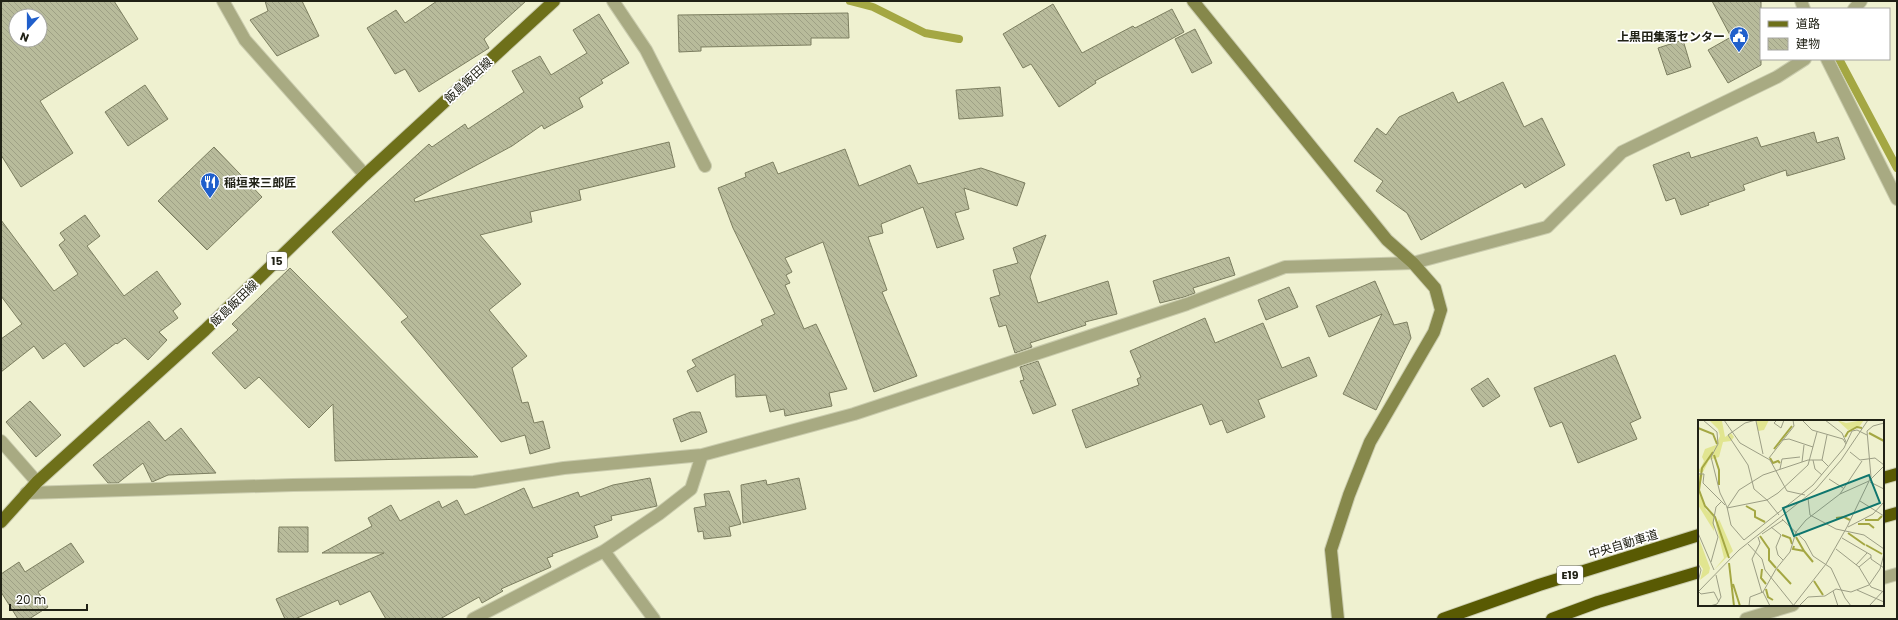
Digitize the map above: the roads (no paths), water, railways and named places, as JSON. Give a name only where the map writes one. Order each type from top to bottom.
[{"type":"highway","points":[[1884,478],[1897,474]]},
{"type":"highway","points":[[1884,517],[1897,513]]},
{"type":"highway","name":"中央自動車道","points":[[1443,619],[1539,585],[1698,535]]},
{"type":"highway","points":[[1552,619],[1598,602],[1698,572]]},
{"type":"main road","name":"飯島飯田線","points":[[2,519],[37,482],[205,330],[366,174],[554,1]]},
{"type":"street","points":[[223,1],[245,40],[366,174]]},
{"type":"street","points":[[613,1],[646,50],[705,166]]},
{"type":"street","points":[[1193,1],[1387,240],[1413,263],[1435,288],[1441,310],[1434,332],[1370,442],[1349,495],[1331,550],[1338,619]]},
{"type":"street","points":[[26,493],[285,485],[474,482],[564,468],[702,456],[854,414],[1187,304],[1285,267],[1413,263],[1547,227],[1622,152],[1777,77],[1803,60]]},
{"type":"street","points":[[1828,60],[1897,199]]},
{"type":"street","points":[[1,441],[37,482]]},
{"type":"street","points":[[473,619],[604,551],[660,514],[691,489],[702,456]]},
{"type":"street","points":[[604,551],[654,619]]},
{"type":"street","points":[[1884,578],[1897,574]]},
{"type":"street","points":[[1746,619],[1790,606]]},
{"type":"waterway","points":[[850,1],[873,7],[925,33],[959,39]]},
{"type":"waterway","points":[[1840,60],[1897,168]]},
{"type":"place","name":"上黒田集落センター","points":[[1739,53]]},
{"type":"place","name":"稲垣来三郎匠","points":[[210,199]]}]
